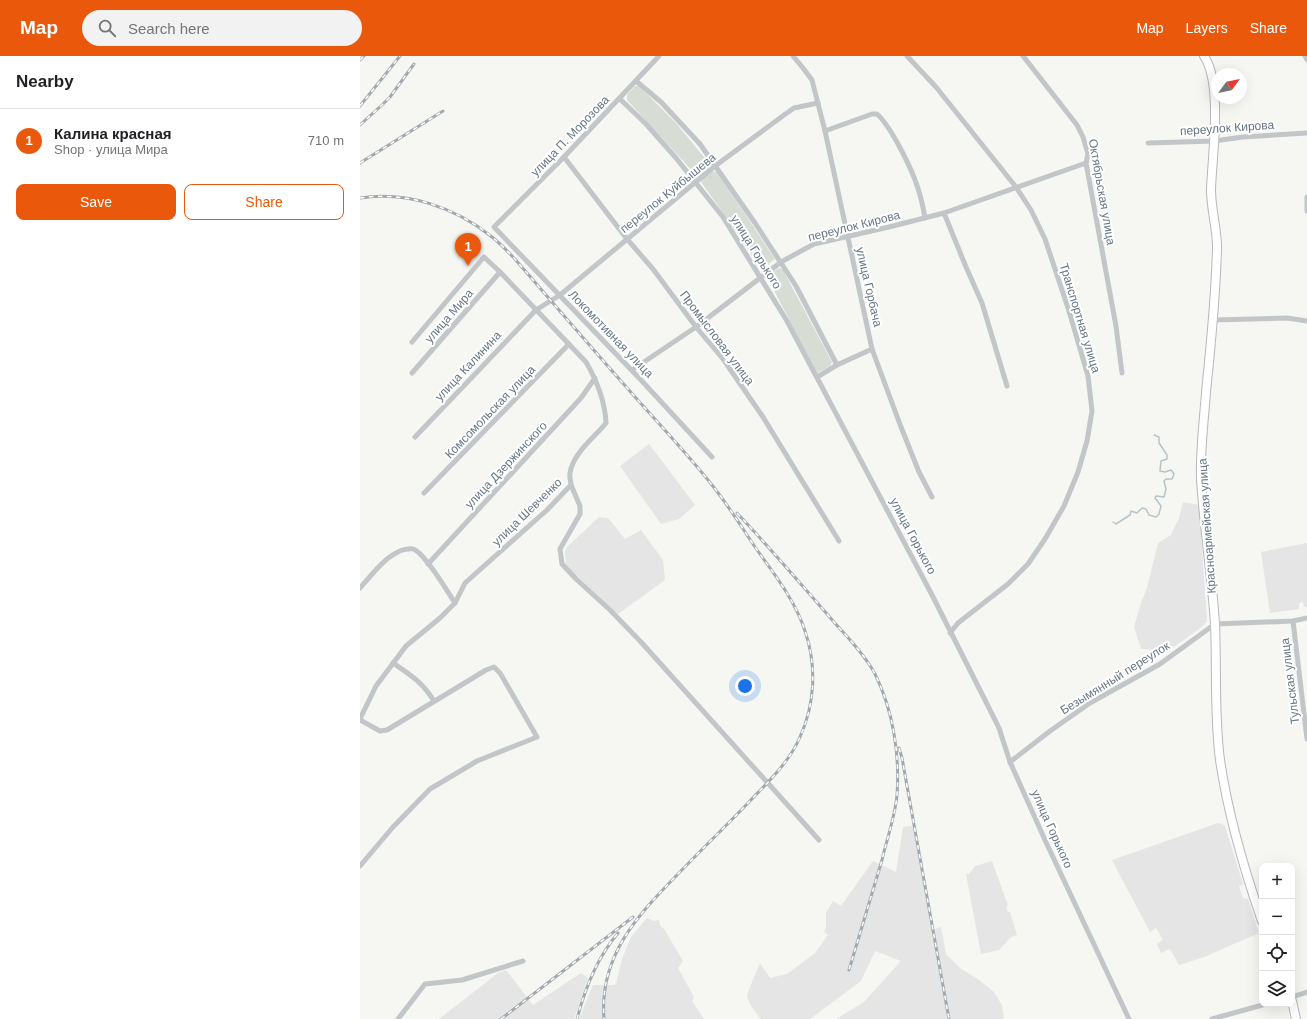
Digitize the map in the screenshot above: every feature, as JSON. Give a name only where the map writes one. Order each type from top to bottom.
[{"type":"main road","name":"Красноармейская улица","points":[[1204,56],[1212,72],[1215,94],[1211,192],[1217,245],[1213,320],[1202,445],[1201,479],[1215,624],[1216,709],[1220,758],[1227,800],[1241,855],[1259,912]]},
{"type":"main road","points":[[1293,1007],[1296,1019]]},
{"type":"street","name":"улица П. Морозова","points":[[494,227],[620,99],[659,56]]},
{"type":"street","name":"улица Горбача","points":[[793,56],[812,80],[818,102],[872,349],[919,472],[932,497]]},
{"type":"street","name":"Транспортная улица","points":[[906,56],[936,87],[1016,187],[1031,210],[1047,246],[1088,376],[1092,411],[1087,441],[1078,472],[1064,506],[1045,539],[1028,564],[1008,584],[958,623],[950,633]]},
{"type":"street","name":"Октябрьская улица","points":[[1023,56],[1084,137],[1088,154],[1086,163],[1115,318],[1122,373]]},
{"type":"street","points":[[1305,56],[1307,60]]},
{"type":"street","points":[[636,81],[661,102],[700,144],[755,222],[796,286],[838,366]]},
{"type":"street","name":"улица Горького","points":[[620,99],[657,136],[722,217],[761,277],[787,321],[931,593],[999,728],[1010,762],[1129,1019]]},
{"type":"street","name":"переулок Куйбышева","points":[[536,310],[560,295],[715,166],[794,108],[818,102]]},
{"type":"street","points":[[825,131],[872,114],[877,114],[885,122],[914,175],[923,203],[925,218]]},
{"type":"street","name":"переулок Кирова","points":[[1148,143],[1214,141],[1243,137],[1307,133]]},
{"type":"street","name":"Промысловая улица","points":[[564,157],[627,239],[653,269],[723,359],[763,418],[839,541]]},
{"type":"street","name":"переулок Кирова","points":[[632,370],[696,326],[781,262],[814,244],[944,213],[1086,163]]},
{"type":"street","points":[[1307,197],[1307,211]]},
{"type":"street","points":[[944,213],[982,303],[1007,386]]},
{"type":"street","name":"Локомотивная улица","points":[[494,227],[632,370],[712,457]]},
{"type":"street","points":[[412,342],[484,257],[586,362],[595,378]]},
{"type":"street","name":"улица Мира","points":[[412,373],[500,272]]},
{"type":"street","name":"улица Калинина","points":[[415,436],[536,310]]},
{"type":"street","points":[[1213,320],[1287,318],[1307,321]]},
{"type":"street","name":"Комсомольская улица","points":[[424,493],[569,344]]},
{"type":"street","points":[[817,377],[872,349]]},
{"type":"street","name":"улица Шевченко","points":[[360,720],[376,686],[406,646],[440,618],[455,603],[465,583],[547,510],[572,485],[569,475],[572,463],[606,423],[605,407],[595,378]]},
{"type":"street","name":"улица Дзержинского","points":[[428,564],[581,398],[595,378]]},
{"type":"street","points":[[572,485],[580,506],[580,514],[560,549],[562,564],[641,642],[819,840]]},
{"type":"street","points":[[360,588],[386,560],[399,551],[412,549],[420,553],[455,603]]},
{"type":"street","points":[[1215,624],[1293,622],[1307,618]]},
{"type":"street","name":"Тульская улица","points":[[1293,622],[1307,739]]},
{"type":"street","name":"Безымянный переулок","points":[[1010,762],[1050,731],[1090,703],[1160,664],[1215,624]]},
{"type":"street","points":[[393,664],[419,681],[434,701]]},
{"type":"street","points":[[360,720],[380,731],[387,730],[486,670],[494,667],[500,673],[538,737],[477,760],[430,789],[393,827],[360,866]]},
{"type":"street","points":[[398,1019],[425,984],[462,980],[523,961]]},
{"type":"street","points":[[1295,996],[1307,992]]},
{"type":"street","points":[[1212,1019],[1259,1006]]},
{"type":"shaded area","points":[[635,86],[639,86],[675,122],[708,162],[710,167],[699,176],[696,175],[627,100],[627,95]]},
{"type":"shaded area","points":[[712,171],[717,172],[775,259],[760,270],[745,244],[701,182],[702,179]]},
{"type":"shaded area","points":[[779,268],[783,270],[832,362],[830,366],[817,373],[767,277]]},
{"type":"shaded area","points":[[649,444],[695,505],[679,519],[661,524],[620,466]]},
{"type":"shaded area","points":[[1183,502],[1199,505],[1207,621],[1203,626],[1171,649],[1141,649],[1134,627],[1147,588],[1158,543],[1171,535],[1179,518]]},
{"type":"shaded area","points":[[599,517],[608,518],[625,539],[641,530],[663,560],[665,580],[618,614],[566,566],[565,551],[567,547]]},
{"type":"shaded area","points":[[1307,543],[1307,607],[1304,607],[1303,602],[1299,603],[1299,609],[1270,613],[1261,552]]},
{"type":"shaded area","points":[[1218,823],[1222,824],[1225,826],[1243,884],[1239,886],[1243,898],[1248,899],[1259,933],[1204,957],[1179,965],[1170,949],[1161,953],[1157,944],[1163,940],[1156,928],[1150,932],[1112,860]]},
{"type":"shaded area","points":[[913,826],[932,930],[941,927],[946,954],[960,968],[994,992],[1002,1005],[1004,1019],[836,1019],[864,1002],[901,961],[875,951],[861,981],[810,1019],[761,1019],[751,1006],[747,997],[760,963],[770,978],[787,974],[815,953],[828,935],[824,932],[826,928],[826,913],[833,901],[841,906],[873,861],[896,872],[903,827]]},
{"type":"shaded area","points":[[992,861],[1008,906],[1006,907],[1008,912],[1010,912],[1017,935],[1011,937],[999,950],[981,954],[966,874],[969,874],[975,866]]},
{"type":"shaded area","points":[[647,918],[654,921],[659,920],[660,926],[664,929],[683,961],[678,968],[694,997],[692,1001],[704,1019],[579,1019],[593,985],[616,984],[622,959],[631,937]]},
{"type":"shaded area","points":[[506,970],[533,1005],[581,973],[588,978],[574,1019],[439,1019],[498,973]]},
{"type":"waterway","points":[[1113,522],[1116,524],[1130,515],[1131,511],[1137,513],[1142,508],[1146,509],[1149,515],[1156,517],[1159,514],[1161,506],[1155,498],[1156,496],[1164,497],[1166,489],[1164,481],[1166,479],[1172,479],[1174,474],[1171,470],[1165,472],[1160,471],[1161,461],[1167,459],[1167,455],[1159,443],[1159,437],[1154,435]]},
{"type":"railway","points":[[360,60],[364,56]]},
{"type":"railway","points":[[360,106],[400,56]]},
{"type":"railway","points":[[360,125],[390,97],[414,64]]},
{"type":"railway","points":[[360,163],[443,111]]},
{"type":"railway","points":[[360,198],[378,196],[395,197],[413,199],[430,204],[462,217],[478,226],[501,244],[712,485],[790,598],[801,620],[809,644],[813,671],[813,685],[809,711],[800,737],[784,764],[770,780],[695,856],[635,922],[614,957],[604,996],[604,1019]]},
{"type":"railway","points":[[737,513],[861,653],[875,674],[891,718],[896,749],[898,780],[896,803],[882,860],[849,970]]},
{"type":"railway","points":[[899,748],[949,1019]]},
{"type":"railway","points":[[501,1019],[633,917]]},
{"type":"railway","points":[[577,1019],[584,996],[598,963],[618,933]]},
{"type":"place","name":"Калина красная","points":[[468,266]]}]
